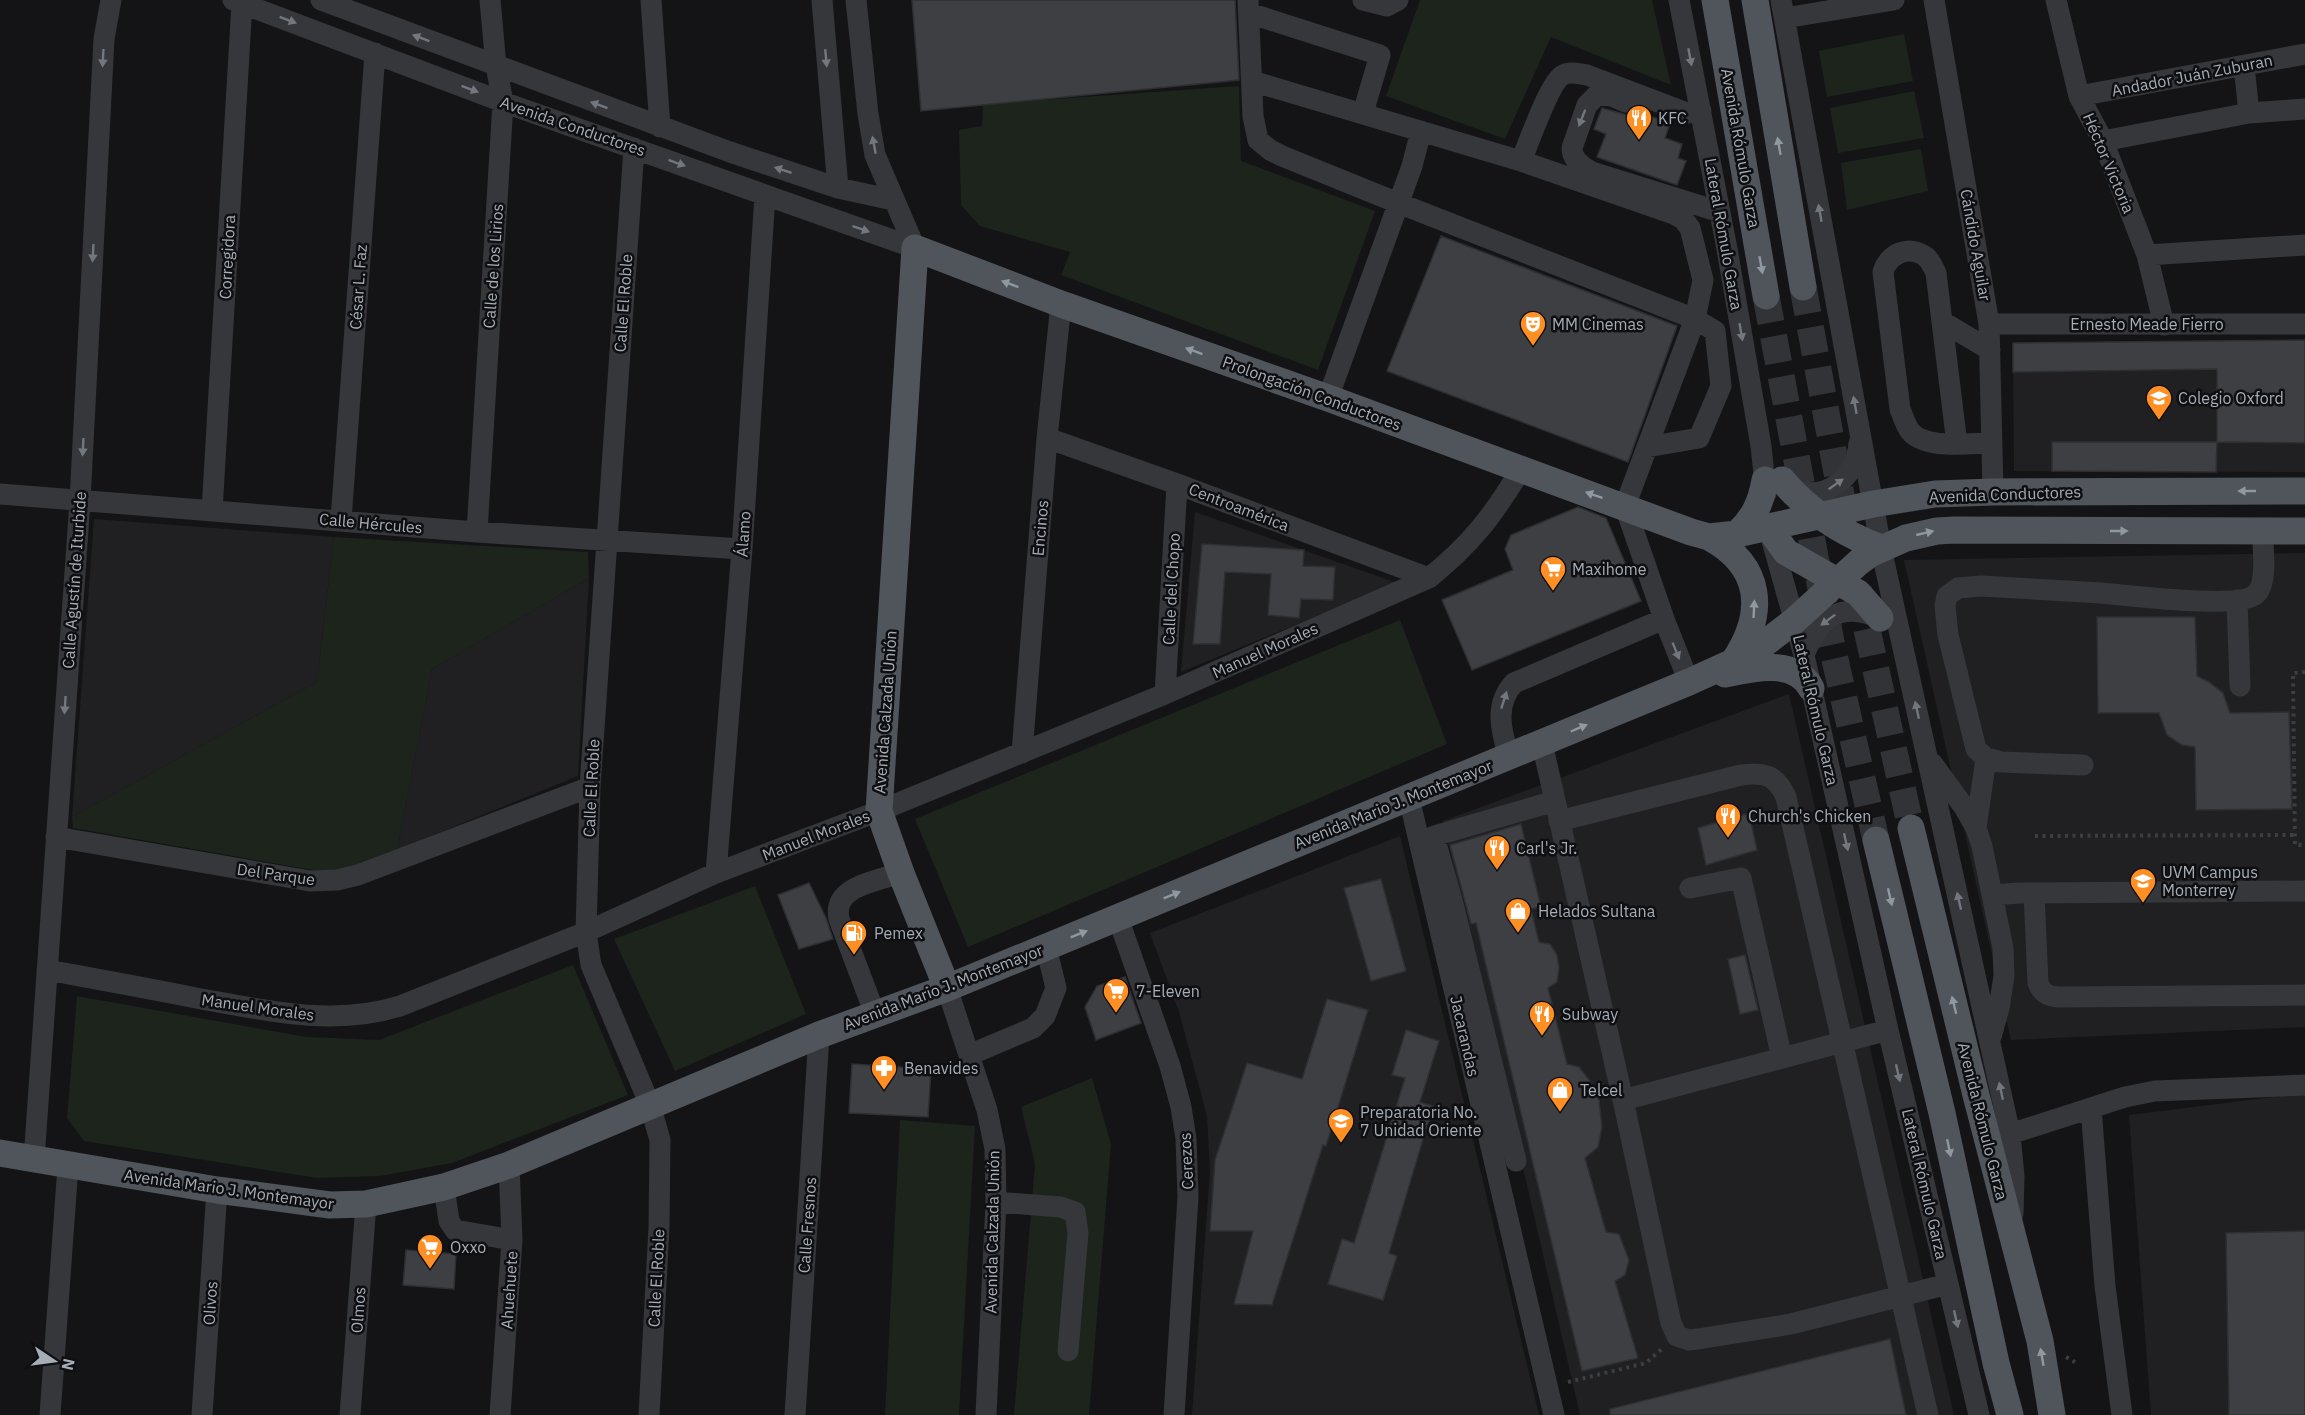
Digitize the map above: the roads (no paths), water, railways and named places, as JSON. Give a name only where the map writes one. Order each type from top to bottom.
[{"type":"main road","name":"Avenida Rómulo Garza","points":[[1715,0],[1766,296]]},
{"type":"main road","points":[[1755,0],[1803,286]]},
{"type":"main road","name":"Prolongación Conductores","points":[[915,248],[1061,304],[1328,398],[1709,537]]},
{"type":"main road","name":"Avenida Calzada Unión","points":[[915,248],[879,811],[947,988]]},
{"type":"main road","points":[[1737,534],[1759,507],[1773,480],[1817,515],[1849,535],[1881,548]]},
{"type":"main road","name":"Avenida Conductores","points":[[1709,537],[1737,534],[1817,515],[1935,494],[2305,491]]},
{"type":"main road","points":[[1768,527],[1786,552],[1858,593],[1890,624]]},
{"type":"main road","name":"Avenida Conductores","points":[[1838,581],[1859,562],[1881,548],[1921,534],[1953,530],[2305,531]]},
{"type":"main road","points":[[1709,537],[1726,547],[1740,561],[1753,588],[1755,606],[1753,626],[1733,662]]},
{"type":"main road","name":"Avenida Mario J. Montemayor","points":[[0,1154],[218,1190],[330,1205],[366,1204],[444,1187],[509,1165],[819,1035],[947,988],[1689,682],[1733,662],[1764,644],[1794,621],[1838,581]]},
{"type":"main road","points":[[1689,682],[1735,672],[1774,668],[1797,672],[1807,680],[1811,688]]},
{"type":"main road","name":"Avenida Rómulo Garza","points":[[1911,828],[1976,1095],[2040,1341],[2052,1415]]},
{"type":"main road","points":[[1876,840],[1942,1113],[1996,1363],[2010,1415]]},
{"type":"main road","points":[[1996,1363],[1996,1415]]},
{"type":"street","name":"Calle Agustín de Iturbide","points":[[34,1160],[80,501],[103,51],[111,0]]},
{"type":"street","name":"Avenida Conductores","points":[[321,0],[660,127],[838,188],[893,200]]},
{"type":"street","name":"Calle de los Lirios","points":[[477,532],[503,102],[496,66],[490,0]]},
{"type":"street","points":[[651,0],[660,127]]},
{"type":"street","points":[[822,0],[838,188]]},
{"type":"street","name":"Avenida Calzada Unión","points":[[856,0],[868,114],[875,155],[915,248]]},
{"type":"street","points":[[1363,0],[1387,6],[1398,0]]},
{"type":"street","name":"Lateral Rómulo Garza","points":[[1679,0],[1694,112],[1720,212],[1761,446],[1773,480],[1768,527],[1804,655],[1888,1030],[1979,1415]]},
{"type":"street","points":[[1894,0],[1783,9],[1881,548],[1890,624],[1927,758],[2010,1134],[2014,1176],[2012,1233]]},
{"type":"street","name":"Cándido Aguilar","points":[[1934,0],[1989,324],[1993,492]]},
{"type":"street","name":"Héctor Victoria","points":[[2056,0],[2079,96],[2103,141],[2147,255],[2164,325]]},
{"type":"street","name":"Avenida Conductores","points":[[238,2],[503,102],[915,248]]},
{"type":"street","name":"Corregidora","points":[[212,511],[238,2]]},
{"type":"street","points":[[1363,113],[1380,55],[1249,7],[1254,130],[1263,145],[1282,156],[1398,204],[1695,319],[1715,331],[1721,386],[1699,438],[1647,447]]},
{"type":"street","name":"César L. Faz","points":[[341,520],[375,54]]},
{"type":"street","name":"Andador Juán Zuburan","points":[[2079,96],[2305,54]]},
{"type":"street","points":[[2244,66],[2249,113]]},
{"type":"street","points":[[1521,161],[1550,93],[1556,81],[1563,75],[1574,73],[1587,75],[1694,112]]},
{"type":"street","points":[[1252,81],[1521,161],[1664,210],[1683,219],[1690,228],[1703,280],[1695,319],[1625,506],[1664,619],[1689,682]]},
{"type":"street","points":[[1694,112],[1662,115],[1612,96],[1597,95],[1587,105],[1574,138],[1572,153],[1580,164],[1592,172],[1720,212]]},
{"type":"street","points":[[2103,141],[2249,113],[2305,110]]},
{"type":"street","points":[[1328,398],[1412,166],[1421,131]]},
{"type":"street","name":"Calle El Roble","points":[[634,148],[590,787],[586,932],[591,965],[650,1105],[660,1140],[661,1176],[649,1415]]},
{"type":"street","name":"Álamo","points":[[716,873],[742,549],[765,195]]},
{"type":"street","points":[[2147,255],[2305,245]]},
{"type":"street","points":[[1957,444],[1939,288],[1931,262],[1925,256],[1919,253],[1902,252],[1886,261],[1882,272],[1903,416],[1910,432],[1931,442],[1957,444],[1992,443]]},
{"type":"street","points":[[1703,280],[1732,277]]},
{"type":"street","name":"Encinos","points":[[1022,753],[1047,438],[1061,304]]},
{"type":"street","points":[[1943,322],[1989,350]]},
{"type":"street","name":"Ernesto Meade Fierro","points":[[1989,324],[2305,324]]},
{"type":"street","points":[[1773,480],[1803,492],[1819,492],[1834,487],[1842,482],[1857,459],[1860,432]]},
{"type":"street","name":"Centroamérica","points":[[1047,438],[1430,578]]},
{"type":"street","name":"Manuel Morales","points":[[47,970],[274,1012],[327,1017],[357,1016],[400,1006],[586,932],[716,873],[879,811],[1165,694],[1430,578],[1479,533],[1521,469]]},
{"type":"street","name":"Calle del Chopo","points":[[1165,694],[1178,484]]},
{"type":"street","name":"Calle Hércules","points":[[0,494],[477,532],[742,549]]},
{"type":"street","points":[[2083,765],[2001,762],[1981,755],[1974,744],[1948,635],[1945,606],[1947,596],[1952,591],[1965,587],[2003,587],[2173,600],[2237,600],[2254,596],[2262,585],[2262,531]]},
{"type":"street","points":[[2237,600],[2240,686]]},
{"type":"street","points":[[1804,655],[1814,633],[1835,614],[1852,611],[1890,624]]},
{"type":"street","points":[[1509,757],[1503,737],[1500,713],[1502,701],[1514,683],[1664,619]]},
{"type":"street","points":[[1542,743],[1671,1323],[1677,1336],[1689,1340],[1791,1324],[1948,1284]]},
{"type":"street","points":[[1927,758],[1965,807],[1976,828],[1992,895],[2003,948],[2004,976],[1999,1008],[1990,1041]]},
{"type":"street","points":[[1976,828],[1986,758]]},
{"type":"street","points":[[1444,908],[1434,836],[1741,775],[1763,774],[1775,779],[1786,797],[1928,1415]]},
{"type":"street","name":"Del Parque","points":[[56,837],[276,876],[310,881],[338,880],[358,875],[590,787]]},
{"type":"street","name":"Jacarandas","points":[[1409,798],[1444,908],[1489,1092],[1554,1415]]},
{"type":"street","points":[[875,1014],[839,919],[838,906],[844,896],[857,888],[901,873]]},
{"type":"street","points":[[1690,888],[1741,878],[1782,1058]]},
{"type":"street","points":[[1992,895],[2305,891]]},
{"type":"street","points":[[2034,893],[2038,983],[2042,991],[2051,996],[2305,995]]},
{"type":"street","name":"Cerezos","points":[[1118,918],[1170,1066],[1181,1107],[1186,1139],[1188,1197],[1174,1415]]},
{"type":"street","points":[[2003,948],[2036,945]]},
{"type":"street","points":[[969,1055],[1033,1028],[1045,1016],[1056,988],[1046,947]]},
{"type":"street","name":"Avenida Calzada Unión","points":[[947,988],[987,1110],[995,1149],[996,1202],[986,1415]]},
{"type":"street","points":[[1623,1100],[1888,1030]]},
{"type":"street","name":"Calle Fresnos","points":[[795,1415],[819,1035]]},
{"type":"street","points":[[2010,1134],[2091,1108],[2155,1091],[2305,1085]]},
{"type":"street","points":[[1489,1092],[1516,1161]]},
{"type":"street","points":[[2091,1108],[2105,1286],[2122,1415]]},
{"type":"street","name":"Ahuehuete","points":[[500,1415],[512,1240],[509,1165]]},
{"type":"street","points":[[50,1415],[68,1166]]},
{"type":"street","points":[[444,1187],[449,1221],[455,1230],[512,1240]]},
{"type":"street","name":"Olivos","points":[[202,1415],[218,1190]]},
{"type":"street","points":[[996,1202],[1060,1207],[1074,1212],[1078,1233],[1068,1350]]},
{"type":"street","name":"Olmos","points":[[350,1415],[366,1204]]},
{"type":"tunnel","points":[[1803,287],[1848,533]]},
{"type":"tunnel","points":[[1766,296],[1831,642],[1876,840]]},
{"type":"tunnel","points":[[1858,589],[1911,828]]},
{"type":"place","name":"KFC","points":[[1639,141]]},
{"type":"place","name":"MM Cinemas","points":[[1533,347]]},
{"type":"place","name":"Colegio Oxford","points":[[2159,421]]},
{"type":"place","name":"Maxihome","points":[[1553,592]]},
{"type":"place","name":"Church's Chicken","points":[[1728,839]]},
{"type":"place","name":"Carl's Jr.","points":[[1497,871]]},
{"type":"place","name":"UVM Campus Monterrey","points":[[2143,904]]},
{"type":"place","name":"Helados Sultana","points":[[1518,934]]},
{"type":"place","name":"Pemex","points":[[854,956]]},
{"type":"place","name":"7-Eleven","points":[[1116,1014]]},
{"type":"place","name":"Subway","points":[[1542,1037]]},
{"type":"place","name":"Benavides","points":[[884,1091]]},
{"type":"place","name":"Telcel","points":[[1560,1113]]},
{"type":"place","name":"Preparatoria No. 7 Unidad Oriente","points":[[1341,1144]]},
{"type":"place","name":"Oxxo","points":[[430,1270]]}]
